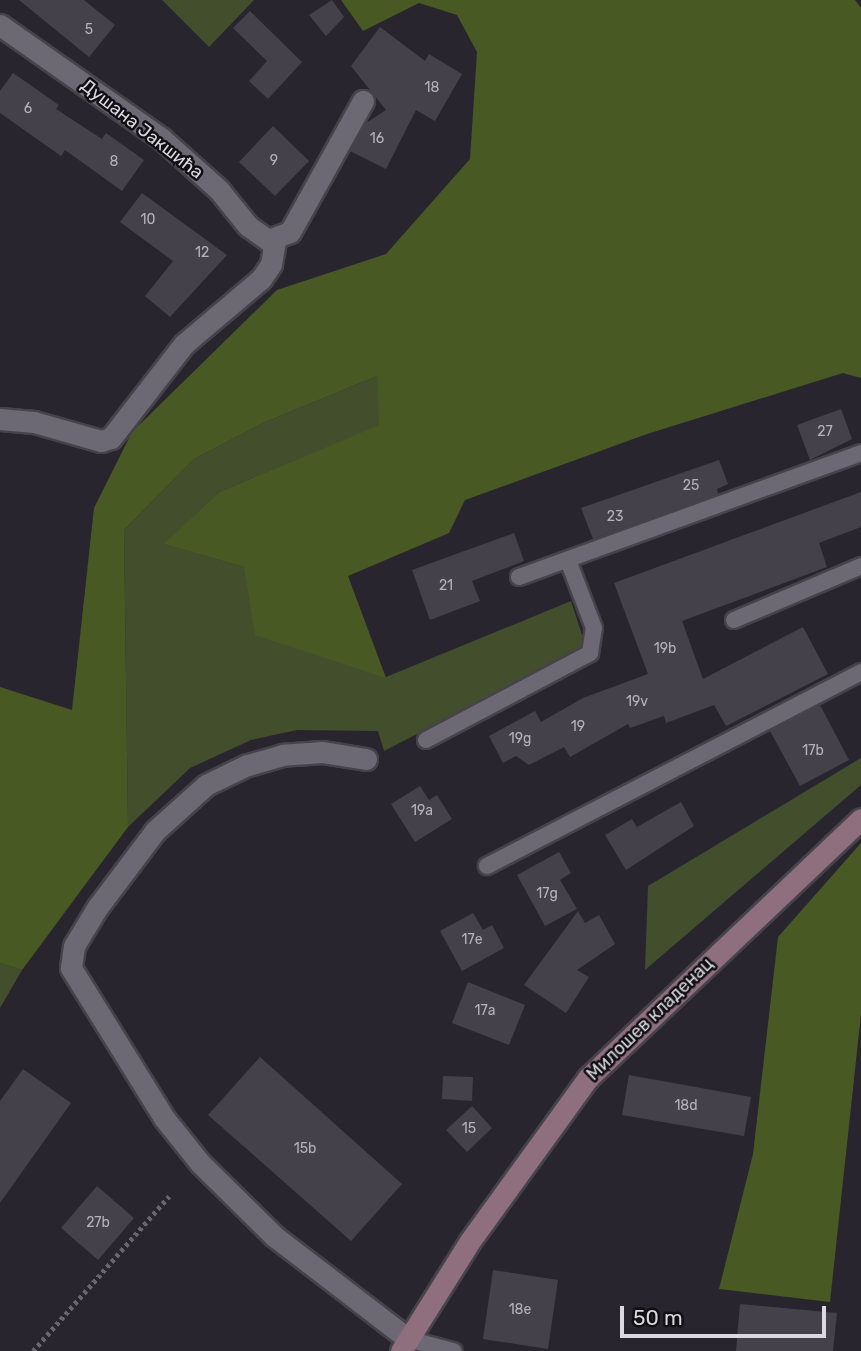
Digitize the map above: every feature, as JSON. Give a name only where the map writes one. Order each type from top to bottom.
[{"type":"street","name":"Душана Јакшића","points":[[0,25],[162,139],[219,190],[248,226],[275,241]]},
{"type":"street","points":[[0,419],[34,422],[101,441],[111,438],[184,344],[261,279],[271,264],[275,241],[290,232],[363,101]]},
{"type":"street","points":[[366,759],[322,752],[283,755],[247,765],[206,785],[155,831],[97,908],[74,946],[71,968],[164,1118],[200,1163],[274,1236],[404,1345]]},
{"type":"street","name":"Милошев кладенац","points":[[404,1345],[501,1196],[588,1078],[861,819]]},
{"type":"lane","points":[[519,577],[569,563],[861,453]]},
{"type":"lane","points":[[426,740],[590,653],[594,628],[569,563]]},
{"type":"lane","points":[[734,620],[861,566]]},
{"type":"lane","points":[[487,866],[861,672]]},
{"type":"lane","points":[[404,1345],[453,1351]]},
{"type":"path","points":[[33,1351],[169,1196]]},
{"type":"green space","points":[[162,0],[254,0],[209,47]]},
{"type":"green space","points":[[341,0],[855,0],[861,8],[861,378],[843,373],[647,434],[465,500],[449,533],[348,576],[386,678],[255,635],[244,567],[164,544],[219,492],[379,425],[377,376],[263,423],[194,459],[124,530],[128,827],[22,970],[0,963],[0,687],[72,710],[94,508],[132,432],[277,290],[386,254],[470,159],[477,52],[457,15],[419,3],[363,31]]},
{"type":"green space","points":[[377,376],[380,425],[219,492],[165,544],[244,567],[386,677],[571,601],[586,647],[384,751],[378,731],[297,730],[251,740],[190,768],[128,827],[124,530],[194,459],[263,423]]},
{"type":"green space","points":[[861,758],[861,785],[645,970],[648,886]]},
{"type":"green space","points":[[861,843],[861,1014],[830,1302],[719,1289],[753,1154],[778,937]]},
{"type":"green space","points":[[0,963],[22,970],[0,1008]]},
{"type":"building","points":[[19,0],[84,0],[115,25],[89,57]]},
{"type":"building","points":[[332,0],[344,17],[326,36],[309,15]]},
{"type":"building","points":[[250,11],[302,62],[268,99],[249,81],[267,61],[233,28]]},
{"type":"building","points":[[380,27],[425,61],[429,54],[462,74],[435,121],[416,110],[386,169],[350,151],[366,123],[386,110],[351,66]]},
{"type":"building","points":[[13,73],[59,105],[56,109],[102,139],[106,133],[144,160],[122,191],[65,150],[61,156],[0,113],[0,91]]},
{"type":"building","points":[[273,126],[309,161],[275,196],[239,162]]},
{"type":"building","points":[[142,193],[227,255],[170,317],[145,296],[173,261],[120,222]]},
{"type":"building","points":[[841,409],[852,439],[810,460],[797,425]]},
{"type":"building","points":[[719,460],[728,484],[717,489],[718,494],[593,539],[581,508]]},
{"type":"building","points":[[861,492],[861,527],[819,543],[827,567],[682,621],[703,679],[803,627],[828,674],[726,726],[714,705],[666,723],[664,716],[630,728],[628,724],[570,757],[564,747],[529,765],[516,756],[503,763],[489,736],[535,711],[541,722],[583,698],[648,674],[614,583]]},
{"type":"building","points":[[514,533],[524,561],[472,581],[480,601],[430,620],[412,570]]},
{"type":"building","points":[[820,705],[849,760],[800,786],[770,731]]},
{"type":"building","points":[[420,786],[429,800],[437,795],[452,819],[415,842],[391,804]]},
{"type":"building","points":[[681,802],[694,826],[626,870],[605,835],[632,819],[637,827]]},
{"type":"building","points":[[559,852],[571,873],[560,880],[577,909],[545,926],[517,875]]},
{"type":"building","points":[[578,911],[585,923],[599,915],[615,944],[577,970],[589,977],[566,1013],[524,985]]},
{"type":"building","points":[[473,913],[483,930],[492,925],[504,948],[462,971],[440,931]]},
{"type":"building","points":[[468,982],[525,1005],[509,1045],[452,1023]]},
{"type":"building","points":[[260,1057],[402,1184],[351,1241],[208,1115]]},
{"type":"building","points":[[23,1069],[71,1103],[0,1203],[0,1101]]},
{"type":"building","points":[[629,1075],[751,1097],[744,1136],[622,1115]]},
{"type":"building","points":[[443,1076],[473,1077],[472,1101],[442,1099]]},
{"type":"building","points":[[472,1106],[492,1128],[467,1152],[446,1130]]},
{"type":"building","points":[[97,1186],[134,1218],[98,1260],[61,1228]]},
{"type":"building","points":[[493,1270],[558,1280],[548,1349],[483,1339]]},
{"type":"building","points":[[740,1304],[837,1313],[833,1351],[736,1351]]}]
